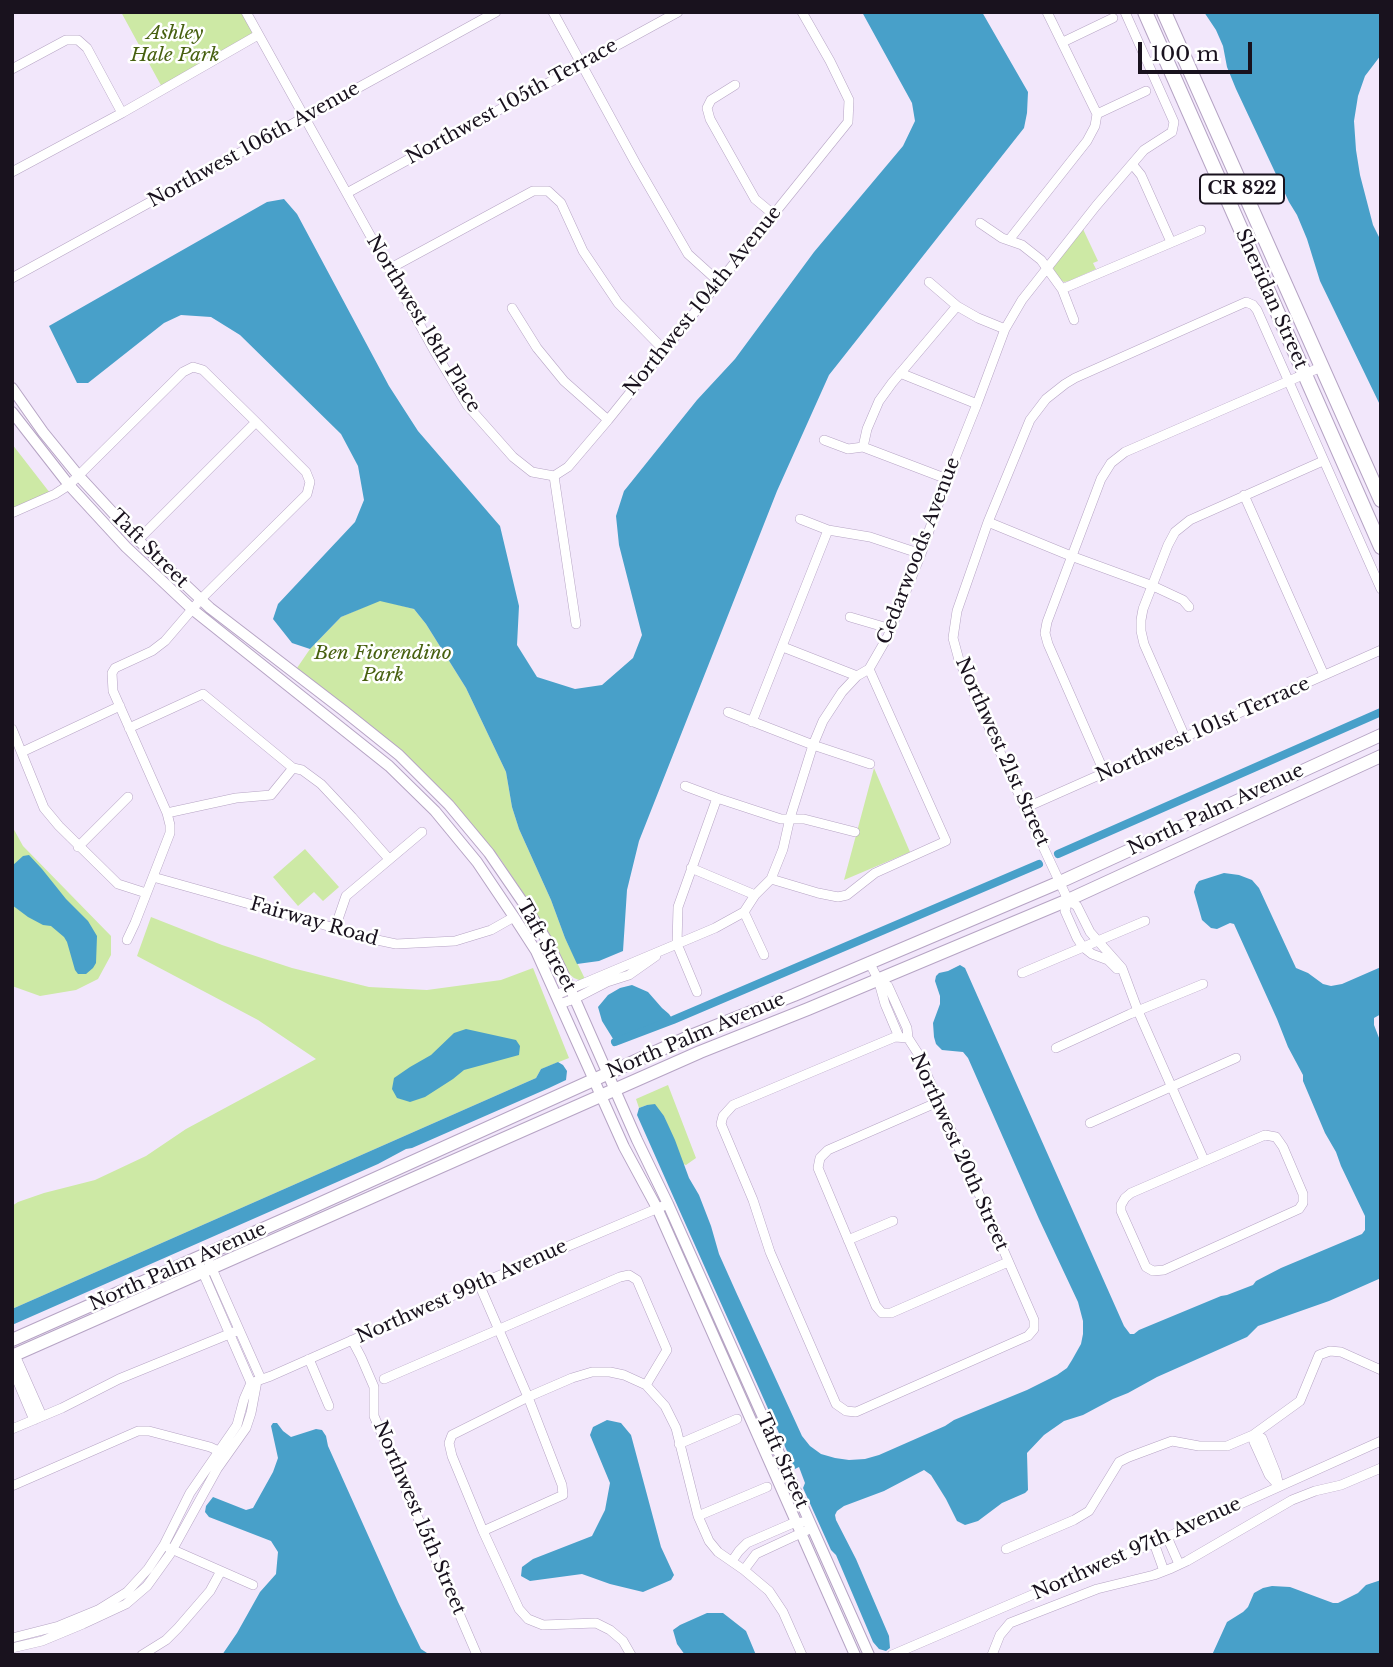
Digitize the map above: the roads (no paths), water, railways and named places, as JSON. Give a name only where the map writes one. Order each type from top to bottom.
[{"type":"main road","name":"Sheridan Street","points":[[1145,12],[1381,547]]},
{"type":"main road","name":"Sheridan Street","points":[[1164,12],[1381,500]]},
{"type":"main road","name":"North Palm Avenue","points":[[12,1340],[693,1035],[1060,882],[1381,735]]},
{"type":"main road","name":"North Palm Avenue","points":[[13,1360],[208,1270],[701,1052],[1068,900],[1381,756]]},
{"type":"street","name":"Northwest 18th Place","points":[[246,12],[467,405],[513,457],[532,472],[554,476]]},
{"type":"street","name":"Northwest 106th Avenue","points":[[12,278],[496,12]]},
{"type":"street","points":[[553,12],[688,254],[719,282]]},
{"type":"street","name":"Northwest 105th Terrace","points":[[347,193],[678,12]]},
{"type":"street","name":"Northwest 104th Avenue","points":[[554,476],[568,467],[608,420],[848,122],[849,100],[802,12]]},
{"type":"street","points":[[1009,240],[1087,141],[1095,126],[1097,114],[1047,12]]},
{"type":"street","name":"Cedarwoods Avenue","points":[[558,999],[629,975],[655,958],[659,952],[715,928],[744,912],[755,895],[771,879],[823,721],[842,692],[857,676],[869,669],[891,629],[1005,329],[1022,300],[1096,206],[1144,150],[1174,128],[1174,122],[1126,12]]},
{"type":"street","points":[[1063,42],[1113,18]]},
{"type":"street","points":[[12,172],[258,35]]},
{"type":"street","points":[[12,69],[66,40],[78,40],[87,48],[122,113]]},
{"type":"street","points":[[735,85],[711,100],[707,108],[710,119],[755,199],[773,214]]},
{"type":"street","points":[[1097,114],[1146,91]]},
{"type":"street","points":[[1132,164],[1141,175],[1171,242]]},
{"type":"street","points":[[389,269],[533,191],[548,191],[561,204],[583,251],[618,303],[664,350]]},
{"type":"street","points":[[981,223],[1002,238],[1022,244],[1041,260],[1062,289],[1074,320]]},
{"type":"street","points":[[1062,289],[1201,230]]},
{"type":"street","points":[[929,282],[957,306],[1005,329]]},
{"type":"street","name":"Northwest 21st Street","points":[[1204,1160],[1138,1011],[1122,968],[1089,930],[1077,906],[1068,900],[959,660],[953,638],[957,611],[988,522],[1030,420],[1046,399],[1065,384],[1246,302],[1257,310],[1288,380]]},
{"type":"street","points":[[863,447],[867,429],[886,391],[957,306]]},
{"type":"street","points":[[512,308],[537,348],[564,381],[608,420]]},
{"type":"street","points":[[12,513],[69,485],[183,372],[193,367],[203,370],[256,422],[306,472],[310,482],[307,494],[196,604],[158,647],[115,668],[112,673],[111,686],[170,825],[170,833],[127,940]]},
{"type":"street","points":[[1105,774],[1045,633],[1101,480],[1111,463],[1125,452],[1321,367]]},
{"type":"street","points":[[900,373],[977,404]]},
{"type":"street","points":[[1288,380],[1381,589]]},
{"type":"street","name":"Taft Street","points":[[12,388],[78,475],[196,604],[394,751],[446,802],[489,853],[524,904],[549,944],[572,994],[637,1140],[662,1206],[805,1526],[869,1655]]},
{"type":"street","name":"Taft Street","points":[[12,411],[69,485],[118,539],[389,766],[435,811],[477,862],[536,951],[624,1147],[662,1206]]},
{"type":"street","points":[[138,540],[256,422]]},
{"type":"street","points":[[33,440],[44,432]]},
{"type":"street","points":[[824,440],[848,449],[863,447],[947,479]]},
{"type":"street","points":[[1185,737],[1141,631],[1143,609],[1168,545],[1175,532],[1190,520],[1323,461]]},
{"type":"street","points":[[554,476],[576,624]]},
{"type":"street","points":[[1244,495],[1324,675]]},
{"type":"street","points":[[800,519],[828,530],[870,537],[921,554]]},
{"type":"street","points":[[988,522],[1153,586],[1183,600],[1189,607]]},
{"type":"street","points":[[752,722],[828,530]]},
{"type":"street","points":[[850,617],[891,629]]},
{"type":"street","points":[[783,647],[857,676]]},
{"type":"street","name":"Northwest 101st Terrace","points":[[1025,808],[1381,650]]},
{"type":"street","points":[[771,879],[838,897],[847,895],[875,873],[946,841],[869,669]]},
{"type":"street","points":[[129,728],[204,694],[293,768],[302,770],[321,784],[389,859]]},
{"type":"street","points":[[22,752],[120,706]]},
{"type":"street","points":[[728,712],[870,765]]},
{"type":"street","points":[[12,729],[44,808],[78,847],[118,884],[146,893]]},
{"type":"street","points":[[167,813],[236,798],[271,795],[293,768]]},
{"type":"street","points":[[685,786],[781,819],[804,819],[855,832]]},
{"type":"street","points":[[78,847],[128,797]]},
{"type":"street","points":[[697,992],[677,944],[678,907],[717,798]]},
{"type":"street","points":[[335,928],[346,896],[422,832]]},
{"type":"street","points":[[691,868],[755,895]]},
{"type":"street","name":"Fairway Road","points":[[153,877],[396,944],[455,942],[491,930],[514,917]]},
{"type":"street","name":"Northwest 21st Street","points":[[1068,900],[1065,911],[1083,947],[1114,964],[1128,987]]},
{"type":"street","points":[[744,912],[764,955]]},
{"type":"street","points":[[1023,973],[1144,921]]},
{"type":"street","points":[[1076,935],[1089,930]]},
{"type":"street","name":"Northwest 20th Street","points":[[869,962],[878,979],[884,1001],[882,1007],[900,1038],[917,1052],[1034,1321],[1034,1329],[1028,1336],[856,1412],[846,1411],[836,1404],[770,1252],[721,1124],[723,1116],[733,1105],[900,1038],[907,1028],[888,986],[878,979]]},
{"type":"street","points":[[1056,1048],[1203,984]]},
{"type":"street","points":[[1090,1123],[1236,1058]]},
{"type":"street","points":[[938,1102],[828,1150],[820,1158],[818,1168],[876,1306],[882,1312],[891,1313],[1008,1262]]},
{"type":"street","points":[[1261,1136],[1273,1136],[1281,1142],[1302,1190],[1303,1203],[1295,1212],[1156,1272],[1143,1261],[1123,1216],[1122,1202],[1129,1194],[1204,1160],[1261,1136]]},
{"type":"street","points":[[331,1199],[337,1213]]},
{"type":"street","name":"Northwest 99th Avenue","points":[[256,1381],[662,1206]]},
{"type":"street","points":[[848,1240],[893,1221]]},
{"type":"street","points":[[12,1648],[42,1641],[83,1624],[126,1604],[146,1586],[196,1505],[223,1453],[246,1428],[256,1381],[201,1257]]},
{"type":"street","points":[[384,1379],[629,1275],[637,1280],[667,1350],[646,1385]]},
{"type":"street","points":[[479,1284],[528,1397],[562,1485],[563,1495],[483,1531]]},
{"type":"street","points":[[12,1429],[119,1379],[235,1331]]},
{"type":"street","name":"Northwest 15th Street","points":[[352,1340],[374,1387],[374,1416],[477,1655]]},
{"type":"street","points":[[1006,1549],[1089,1511],[1119,1462],[1129,1457],[1172,1441],[1200,1446],[1227,1446],[1253,1435],[1300,1401],[1319,1355],[1330,1351],[1341,1352],[1381,1370]]},
{"type":"street","points":[[309,1359],[329,1406]]},
{"type":"street","points":[[13,1360],[38,1418]]},
{"type":"street","points":[[631,1655],[623,1642],[610,1630],[596,1623],[543,1625],[528,1619],[519,1609],[483,1531],[449,1443],[452,1435],[528,1397],[592,1372],[624,1375],[646,1385],[665,1406],[676,1428],[698,1516],[709,1541],[718,1552],[769,1591],[783,1612],[802,1655]]},
{"type":"street","points":[[679,1444],[737,1419]]},
{"type":"street","points":[[12,1486],[138,1431],[149,1431],[223,1453]]},
{"type":"street","points":[[1253,1435],[1262,1438],[1279,1486]]},
{"type":"street","name":"Northwest 97th Avenue","points":[[892,1655],[1154,1543],[1381,1441]]},
{"type":"street","points":[[992,1655],[1000,1635],[1010,1623],[1097,1589],[1164,1571],[1187,1561],[1292,1500],[1341,1485],[1381,1468]]},
{"type":"street","points":[[698,1516],[767,1487]]},
{"type":"street","points":[[732,1561],[747,1544],[791,1524],[805,1526]]},
{"type":"street","points":[[744,1570],[756,1554],[805,1526]]},
{"type":"street","name":"Taft Street","points":[[805,1526],[855,1655]]},
{"type":"street","points":[[1167,1537],[1180,1564]]},
{"type":"street","points":[[1154,1543],[1164,1571]]},
{"type":"street","points":[[168,1547],[253,1585]]},
{"type":"street","points":[[12,1638],[60,1626],[98,1610],[127,1592],[168,1547]]},
{"type":"street","points":[[142,1655],[166,1640],[178,1628],[209,1591],[221,1571]]},
{"type":"water","points":[[862,12],[982,12],[1028,92],[1024,128],[829,375],[777,491],[639,841],[627,890],[623,951],[599,961],[577,964],[519,829],[506,772],[466,688],[414,609],[380,601],[341,617],[310,649],[292,643],[273,619],[278,604],[355,522],[364,500],[358,466],[341,434],[240,335],[211,317],[181,315],[164,323],[88,383],[77,383],[49,326],[267,202],[284,199],[297,214],[389,386],[418,431],[500,526],[519,606],[517,645],[537,677],[575,689],[602,685],[633,658],[642,635],[619,545],[616,516],[624,491],[697,400],[735,359],[814,252],[903,146],[915,121],[912,103]]},
{"type":"water","points":[[1204,12],[1381,12],[1381,55],[1365,76],[1354,121],[1360,175],[1373,225],[1381,241],[1381,407],[1320,281],[1297,215],[1236,89],[1216,30]]},
{"type":"water","points":[[29,855],[88,921],[97,936],[96,963],[86,974],[78,974],[75,970],[64,937],[51,926],[28,917],[12,905],[12,866],[23,856]]},
{"type":"water","points":[[1224,873],[1252,880],[1259,888],[1296,968],[1331,986],[1381,967],[1381,1014],[1374,1018],[1374,1025],[1381,1043],[1381,1278],[1329,1301],[1258,1326],[1247,1337],[1157,1377],[1083,1415],[1064,1421],[1044,1435],[1027,1453],[1028,1490],[1002,1503],[978,1521],[965,1525],[957,1521],[931,1475],[924,1470],[837,1511],[836,1520],[889,1636],[890,1648],[886,1651],[879,1649],[873,1642],[836,1555],[831,1550],[803,1488],[805,1483],[799,1467],[795,1469],[637,1115],[639,1108],[655,1104],[664,1116],[689,1178],[699,1195],[719,1254],[802,1436],[821,1454],[835,1458],[865,1459],[879,1455],[1057,1375],[1067,1368],[1081,1344],[1083,1334],[1078,1302],[968,1058],[963,1052],[942,1050],[936,1044],[933,1023],[940,1004],[935,981],[939,973],[960,965],[965,968],[1124,1326],[1130,1334],[1253,1285],[1281,1268],[1362,1234],[1365,1230],[1365,1216],[1325,1133],[1303,1081],[1303,1075],[1234,924],[1217,929],[1211,928],[1202,920],[1194,892],[1196,885],[1199,881]]},
{"type":"water","points":[[632,985],[648,992],[673,1020],[615,1042],[602,1021],[598,1007],[608,995]]},
{"type":"water","points":[[466,1029],[516,1040],[520,1046],[519,1055],[464,1070],[425,1097],[410,1102],[397,1098],[392,1089],[394,1078],[431,1055],[454,1033]]},
{"type":"water","points":[[558,1062],[567,1071],[566,1080],[12,1325],[12,1309],[536,1078],[541,1069]]},
{"type":"water","points":[[607,1420],[621,1423],[631,1435],[661,1547],[674,1575],[671,1580],[643,1592],[582,1574],[530,1581],[521,1576],[522,1567],[533,1559],[592,1536],[605,1510],[610,1483],[590,1435],[593,1427]]},
{"type":"water","points":[[277,1423],[291,1437],[316,1429],[322,1430],[398,1602],[421,1649],[430,1655],[222,1655],[260,1592],[276,1574],[278,1552],[271,1541],[209,1517],[205,1512],[206,1506],[213,1497],[246,1510],[253,1508],[278,1458],[271,1426]]},
{"type":"water","points":[[1381,1580],[1381,1653],[1377,1655],[1212,1655],[1227,1622],[1243,1612],[1254,1593],[1263,1588],[1290,1587],[1338,1603],[1358,1593],[1366,1585]]},
{"type":"water","points":[[707,1613],[723,1613],[746,1631],[756,1655],[685,1655],[677,1644],[673,1630]]},
{"type":"waterway","points":[[1058,854],[1381,712]]},
{"type":"waterway","points":[[615,1042],[673,1020],[1039,864]]},
{"type":"park label","name":"Ashley Hale Park","points":[[175,45]]},
{"type":"park label","name":"Ben Fiorendino Park","points":[[383,665]]}]
